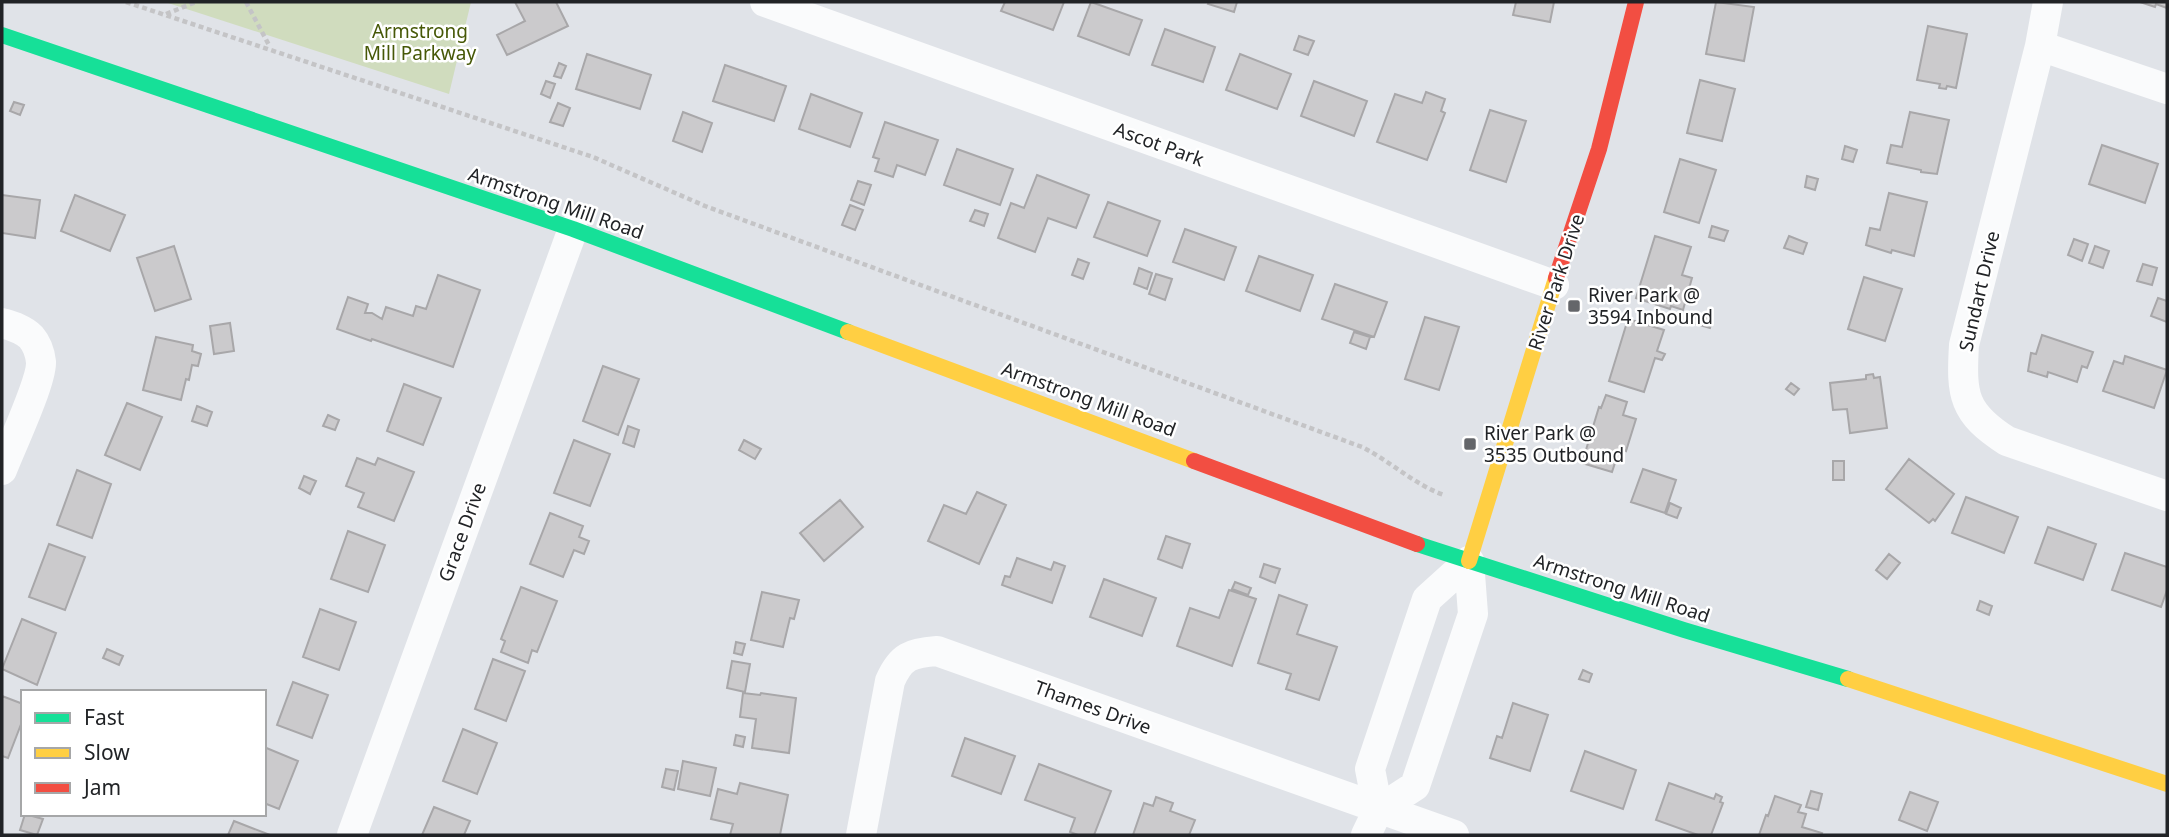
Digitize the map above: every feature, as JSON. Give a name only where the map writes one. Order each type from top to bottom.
[{"type":"main road","name":"River Park Drive","points":[[1469,561],[1599,149],[1636,2]]},
{"type":"main road","name":"Armstrong Mill Road","points":[[2,35],[573,229],[1425,547],[1684,630],[1800,663],[2167,784]]},
{"type":"street","name":"Ascot Park","points":[[765,2],[1554,285]]},
{"type":"street","name":"Sundart Drive","points":[[2048,2],[2040,46],[1964,345],[1962,369],[1965,391],[1972,412],[1984,426],[2007,441],[2167,496]]},
{"type":"street","points":[[2040,46],[2167,89]]},
{"type":"street","name":"Grace Drive","points":[[352,835],[573,229]]},
{"type":"street","points":[[2,323],[30,336],[38,348],[41,364],[37,381],[2,470]]},
{"type":"street","points":[[1372,822],[1370,769],[1427,599],[1469,561]]},
{"type":"street","name":"River Park Drive","points":[[1372,822],[1415,786],[1473,614],[1469,561]]},
{"type":"street","name":"Thames Drive","points":[[861,835],[890,681],[897,666],[908,657],[937,651],[1372,822],[1454,835]]},
{"type":"path","points":[[127,2],[593,157],[705,206],[1362,447],[1383,457],[1427,488],[1444,495]]},
{"type":"path","points":[[165,15],[196,2]]},
{"type":"path","points":[[246,2],[270,48]]},
{"type":"green space","name":"Armstrong Mill Parkway","points":[[165,2],[471,2],[449,94]]},
{"type":"building","points":[[515,2],[556,2],[568,26],[507,55],[497,35],[525,21]]},
{"type":"building","points":[[1005,2],[1064,2],[1053,30],[1001,11]]},
{"type":"building","points":[[1091,2],[1142,20],[1129,55],[1078,36]]},
{"type":"building","points":[[1237,2],[1234,12],[1208,4]]},
{"type":"building","points":[[1516,2],[1554,2],[1550,22],[1513,15]]},
{"type":"building","points":[[1716,2],[1754,7],[1744,61],[1706,54]]},
{"type":"building","points":[[2140,2],[2167,2],[2167,8],[2156,4],[2155,7]]},
{"type":"building","points":[[1928,26],[1967,34],[1956,88],[1939,88],[1940,84],[1917,80]]},
{"type":"building","points":[[1165,29],[1215,47],[1203,82],[1152,65]]},
{"type":"building","points":[[1299,36],[1314,41],[1308,55],[1294,50]]},
{"type":"building","points":[[587,54],[651,75],[640,109],[576,89]]},
{"type":"building","points":[[1240,54],[1291,74],[1277,109],[1226,90]]},
{"type":"building","points":[[559,63],[566,66],[561,78],[554,76]]},
{"type":"building","points":[[725,65],[786,86],[774,121],[713,101]]},
{"type":"building","points":[[1700,80],[1735,89],[1722,141],[1687,133]]},
{"type":"building","points":[[546,81],[555,84],[550,98],[541,94]]},
{"type":"building","points":[[1314,81],[1367,101],[1354,136],[1301,116]]},
{"type":"building","points":[[1426,92],[1445,99],[1441,111],[1445,113],[1427,160],[1377,142],[1395,94],[1422,103]]},
{"type":"building","points":[[811,94],[862,113],[850,147],[799,129]]},
{"type":"building","points":[[14,102],[24,105],[20,115],[10,111]]},
{"type":"building","points":[[558,103],[570,108],[563,126],[550,122]]},
{"type":"building","points":[[1490,110],[1526,121],[1506,182],[1470,170]]},
{"type":"building","points":[[683,112],[712,123],[702,152],[673,141]]},
{"type":"building","points":[[1910,112],[1949,120],[1937,174],[1887,163],[1891,145],[1902,147]]},
{"type":"building","points":[[885,122],[938,140],[925,175],[897,165],[893,177],[875,171],[879,159],[873,157]]},
{"type":"building","points":[[2102,145],[2158,164],[2145,203],[2089,184]]},
{"type":"building","points":[[1845,146],[1857,150],[1853,162],[1842,159]]},
{"type":"building","points":[[957,149],[1013,169],[1000,205],[944,185]]},
{"type":"building","points":[[1680,159],[1716,170],[1699,223],[1664,212]]},
{"type":"building","points":[[1037,175],[1089,195],[1076,228],[1048,218],[1035,252],[998,238],[1011,203],[1024,208]]},
{"type":"building","points":[[1807,176],[1818,179],[1815,190],[1805,187]]},
{"type":"building","points":[[858,181],[871,185],[864,205],[851,200]]},
{"type":"building","points":[[1889,193],[1927,202],[1914,256],[1892,250],[1891,253],[1866,245],[1870,228],[1880,230]]},
{"type":"building","points":[[2,195],[40,200],[35,238],[2,233]]},
{"type":"building","points":[[75,195],[125,215],[110,251],[61,231]]},
{"type":"building","points":[[1108,202],[1160,221],[1147,256],[1094,237]]},
{"type":"building","points":[[850,205],[863,210],[855,230],[842,225]]},
{"type":"building","points":[[975,210],[988,214],[984,226],[970,221]]},
{"type":"building","points":[[1712,226],[1728,231],[1724,241],[1709,237]]},
{"type":"building","points":[[1185,229],[1236,247],[1224,280],[1173,262]]},
{"type":"building","points":[[1655,236],[1691,247],[1682,275],[1692,278],[1683,310],[1671,306],[1670,309],[1636,298]]},
{"type":"building","points":[[1789,236],[1807,243],[1803,254],[1784,248]]},
{"type":"building","points":[[2074,239],[2088,244],[2082,261],[2068,255]]},
{"type":"building","points":[[174,246],[191,299],[155,311],[137,258]]},
{"type":"building","points":[[2095,246],[2109,251],[2103,268],[2089,263]]},
{"type":"building","points":[[1259,256],[1313,275],[1300,311],[1246,291]]},
{"type":"building","points":[[1078,259],[1089,263],[1083,279],[1072,275]]},
{"type":"building","points":[[2143,264],[2157,268],[2152,285],[2137,281]]},
{"type":"building","points":[[1139,268],[1152,273],[1147,289],[1134,284]]},
{"type":"building","points":[[1156,274],[1172,279],[1165,300],[1149,294]]},
{"type":"building","points":[[438,275],[480,290],[453,367],[337,329],[348,297],[368,304],[365,313],[372,313],[382,319],[386,307],[413,316],[416,306],[426,309]]},
{"type":"building","points":[[1864,277],[1902,289],[1885,341],[1848,329]]},
{"type":"building","points":[[1335,284],[1387,302],[1374,337],[1322,319]]},
{"type":"building","points":[[2158,298],[2167,301],[2167,322],[2151,316]]},
{"type":"building","points":[[1696,315],[1712,320],[1710,328],[1693,323]]},
{"type":"building","points":[[1425,317],[1459,327],[1439,390],[1405,379]]},
{"type":"building","points":[[1628,319],[1664,330],[1657,351],[1665,354],[1662,360],[1655,358],[1644,392],[1609,381]]},
{"type":"building","points":[[230,323],[234,351],[214,354],[210,326]]},
{"type":"building","points":[[1354,332],[1370,337],[1366,349],[1350,343]]},
{"type":"building","points":[[2042,335],[2093,352],[2087,368],[2082,366],[2077,382],[2048,372],[2047,377],[2028,371],[2031,353],[2036,354]]},
{"type":"building","points":[[156,337],[193,345],[192,351],[201,354],[198,366],[192,365],[181,400],[143,390]]},
{"type":"building","points":[[2125,356],[2167,370],[2154,408],[2103,391],[2114,361],[2123,364]]},
{"type":"building","points":[[603,366],[639,379],[618,435],[583,421]]},
{"type":"building","points":[[1873,374],[1874,378],[1880,377],[1887,428],[1850,433],[1847,409],[1833,410],[1830,383],[1866,379],[1866,375]]},
{"type":"building","points":[[1791,383],[1799,389],[1794,395],[1786,389]]},
{"type":"building","points":[[404,384],[441,398],[423,445],[387,431]]},
{"type":"building","points":[[1606,395],[1627,402],[1623,415],[1636,419],[1626,451],[1620,448],[1612,472],[1582,463],[1599,407],[1601,408]]},
{"type":"building","points":[[127,403],[162,417],[140,470],[105,455]]},
{"type":"building","points":[[197,406],[212,412],[207,426],[192,421]]},
{"type":"building","points":[[328,415],[339,420],[335,430],[323,426]]},
{"type":"building","points":[[628,426],[639,430],[634,447],[623,443]]},
{"type":"building","points":[[574,440],[610,454],[590,506],[554,493]]},
{"type":"building","points":[[744,440],[761,449],[755,459],[739,450]]},
{"type":"building","points":[[357,458],[375,465],[378,458],[414,472],[394,521],[358,507],[364,493],[346,486]]},
{"type":"building","points":[[1909,459],[1954,494],[1935,521],[1933,519],[1929,523],[1886,489]]},
{"type":"building","points":[[1833,461],[1844,461],[1844,480],[1833,480]]},
{"type":"building","points":[[1643,469],[1676,480],[1665,513],[1631,502]]},
{"type":"building","points":[[77,470],[111,484],[92,538],[57,525]]},
{"type":"building","points":[[304,476],[316,481],[310,494],[299,488]]},
{"type":"building","points":[[977,492],[1006,505],[979,564],[928,541],[944,505],[966,514]]},
{"type":"building","points":[[1966,497],[2018,517],[2004,553],[1952,533]]},
{"type":"building","points":[[840,500],[863,527],[824,561],[800,533]]},
{"type":"building","points":[[1670,503],[1681,508],[1677,518],[1666,514]]},
{"type":"building","points":[[550,513],[583,526],[579,537],[589,541],[584,554],[574,550],[563,577],[530,564]]},
{"type":"building","points":[[2048,527],[2096,544],[2083,580],[2035,563]]},
{"type":"building","points":[[348,531],[385,545],[368,592],[331,579]]},
{"type":"building","points":[[1166,536],[1190,544],[1182,568],[1158,559]]},
{"type":"building","points":[[49,544],[85,557],[65,610],[29,597]]},
{"type":"building","points":[[2125,553],[2167,567],[2167,590],[2161,607],[2112,590]]},
{"type":"building","points":[[1889,554],[1900,563],[1887,579],[1876,570]]},
{"type":"building","points":[[1017,558],[1051,570],[1054,562],[1065,566],[1052,603],[1002,585],[1005,576],[1010,577]]},
{"type":"building","points":[[1264,564],[1280,569],[1275,583],[1260,577]]},
{"type":"building","points":[[1104,579],[1156,598],[1142,636],[1090,617]]},
{"type":"building","points":[[1235,582],[1251,588],[1248,595],[1232,589]]},
{"type":"building","points":[[521,587],[557,601],[537,652],[532,650],[528,663],[501,652],[505,641],[501,639]]},
{"type":"building","points":[[1229,590],[1256,599],[1232,666],[1177,646],[1190,608],[1219,618]]},
{"type":"building","points":[[762,592],[799,600],[794,619],[790,618],[783,647],[751,640]]},
{"type":"building","points":[[1279,595],[1307,605],[1297,634],[1337,647],[1319,700],[1286,689],[1291,674],[1258,663]]},
{"type":"building","points":[[1980,601],[1992,606],[1989,615],[1977,610]]},
{"type":"building","points":[[320,609],[356,622],[339,670],[303,657]]},
{"type":"building","points":[[22,619],[56,633],[37,685],[2,669]]},
{"type":"building","points":[[736,642],[745,644],[742,655],[734,653]]},
{"type":"building","points":[[107,649],[123,656],[119,665],[103,658]]},
{"type":"building","points":[[493,659],[525,671],[506,721],[475,709]]},
{"type":"building","points":[[732,661],[750,664],[745,692],[727,688]]},
{"type":"building","points":[[1583,670],[1592,674],[1589,682],[1579,679]]},
{"type":"building","points":[[293,682],[328,695],[312,738],[277,725]]},
{"type":"building","points":[[743,693],[796,698],[789,753],[752,748],[756,719],[740,717]]},
{"type":"building","points":[[2,696],[21,703],[21,724],[8,758],[2,756]]},
{"type":"building","points":[[1513,703],[1548,715],[1530,771],[1490,758],[1497,736],[1502,738]]},
{"type":"building","points":[[463,729],[497,743],[477,794],[443,781]]},
{"type":"building","points":[[736,735],[745,737],[743,747],[734,745]]},
{"type":"building","points":[[965,738],[1015,756],[1001,794],[952,776]]},
{"type":"building","points":[[266,748],[298,761],[279,809],[266,804]]},
{"type":"building","points":[[1585,751],[1636,770],[1623,809],[1571,791]]},
{"type":"building","points":[[683,761],[716,768],[710,796],[678,789]]},
{"type":"building","points":[[1039,764],[1111,791],[1094,835],[1070,832],[1075,818],[1025,800]]},
{"type":"building","points":[[666,769],[678,771],[674,790],[662,787]]},
{"type":"building","points":[[740,783],[788,795],[780,835],[730,835],[733,824],[711,819],[718,789],[737,794]]},
{"type":"building","points":[[1669,783],[1714,799],[1716,794],[1722,797],[1720,802],[1723,803],[1711,835],[1698,835],[1656,820]]},
{"type":"building","points":[[1811,791],[1822,794],[1818,810],[1806,807]]},
{"type":"building","points":[[1910,792],[1938,802],[1927,831],[1899,820]]},
{"type":"building","points":[[1775,796],[1801,805],[1798,812],[1806,814],[1802,827],[1822,833],[1821,835],[1759,835]]},
{"type":"building","points":[[1156,797],[1173,803],[1170,811],[1195,820],[1189,835],[1133,835],[1144,803],[1153,806]]},
{"type":"building","points":[[434,807],[470,821],[464,835],[422,835]]},
{"type":"building","points":[[24,816],[43,819],[37,835],[20,830]]},
{"type":"building","points":[[234,821],[270,835],[228,835]]},
{"type":"traffic: fast","points":[[2,35],[573,229],[848,332]]},
{"type":"traffic: fast","points":[[1417,544],[1684,630],[1848,679]]},
{"type":"traffic: slow","points":[[1469,561],[1556,278]]},
{"type":"traffic: slow","points":[[848,332],[1194,461]]},
{"type":"traffic: slow","points":[[1848,679],[2167,784]]},
{"type":"traffic: jam","points":[[1556,278],[1599,149],[1636,2]]},
{"type":"traffic: jam","points":[[1194,461],[1417,544]]},
{"type":"place","name":"River Park @ 3594 Inbound","points":[[1574,306]]},
{"type":"place","name":"River Park @ 3535 Outbound","points":[[1470,444]]}]
